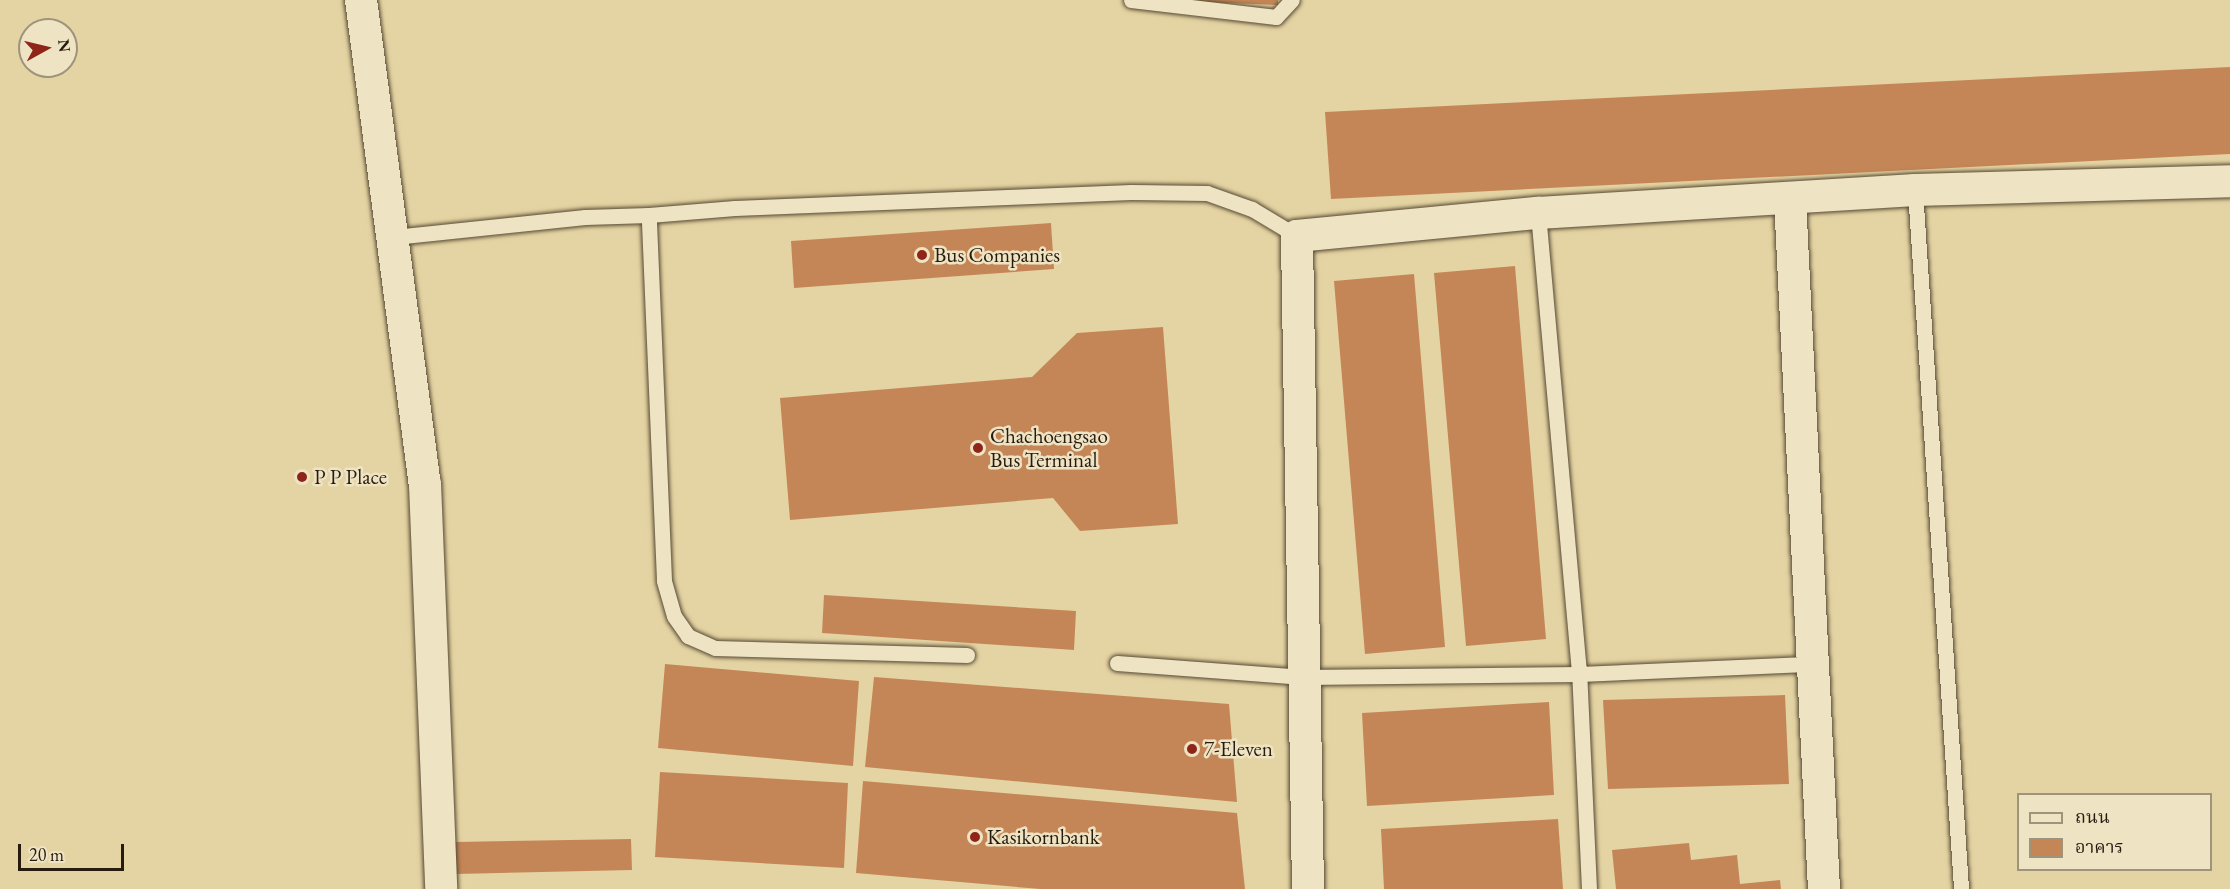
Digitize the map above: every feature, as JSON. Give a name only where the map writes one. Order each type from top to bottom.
[{"type":"street","points":[[362,0],[425,484],[441,889]]},
{"type":"street","points":[[1308,889],[1297,236],[1538,213],[1914,190],[2230,181]]},
{"type":"street","points":[[1790,199],[1824,889]]},
{"type":"lane","points":[[1131,0],[1276,17],[1292,0]]},
{"type":"lane","points":[[1914,190],[1961,889]]},
{"type":"lane","points":[[394,237],[585,217],[650,215],[735,208],[1131,192],[1207,193],[1252,208],[1297,236]]},
{"type":"lane","points":[[1538,213],[1580,674],[1589,889]]},
{"type":"lane","points":[[650,215],[664,580],[674,616],[688,636],[715,648],[967,655]]},
{"type":"lane","points":[[1117,663],[1303,677],[1580,674],[1812,664]]},
{"type":"building","points":[[1152,0],[1278,0],[1278,5]]},
{"type":"building","points":[[2230,67],[2230,154],[1331,199],[1325,112]]},
{"type":"building","points":[[1051,223],[1054,269],[794,288],[791,241]]},
{"type":"building","points":[[1515,266],[1546,639],[1466,646],[1434,273]]},
{"type":"building","points":[[1414,274],[1445,647],[1365,654],[1334,281]]},
{"type":"building","name":"Chachoengsao Bus Terminal","points":[[1163,327],[1178,524],[1080,531],[1053,498],[790,520],[780,398],[1032,377],[1077,333]]},
{"type":"building","points":[[824,595],[1076,611],[1074,650],[822,633]]},
{"type":"building","points":[[665,664],[859,681],[853,766],[658,748]]},
{"type":"building","points":[[874,677],[1229,704],[1237,802],[865,767]]},
{"type":"building","points":[[1785,695],[1789,784],[1608,789],[1603,700]]},
{"type":"building","points":[[1549,702],[1554,795],[1367,806],[1362,713]]},
{"type":"building","points":[[660,772],[848,783],[844,868],[655,857]]},
{"type":"building","points":[[863,781],[1237,813],[1245,889],[1040,889],[856,873]]},
{"type":"building","points":[[1558,819],[1563,889],[1384,889],[1381,829]]},
{"type":"building","points":[[631,839],[632,870],[456,874],[455,842]]},
{"type":"building","points":[[1689,843],[1691,860],[1737,855],[1740,884],[1780,880],[1781,889],[1616,889],[1612,850]]},
{"type":"place","name":"Bus Companies","points":[[922,255]]},
{"type":"place","name":"Chachoengsao Bus Terminal","points":[[978,448]]},
{"type":"place","name":"P P Place","points":[[302,477]]},
{"type":"place","name":"7-Eleven","points":[[1192,749]]},
{"type":"place","name":"Kasikornbank","points":[[975,837]]}]
